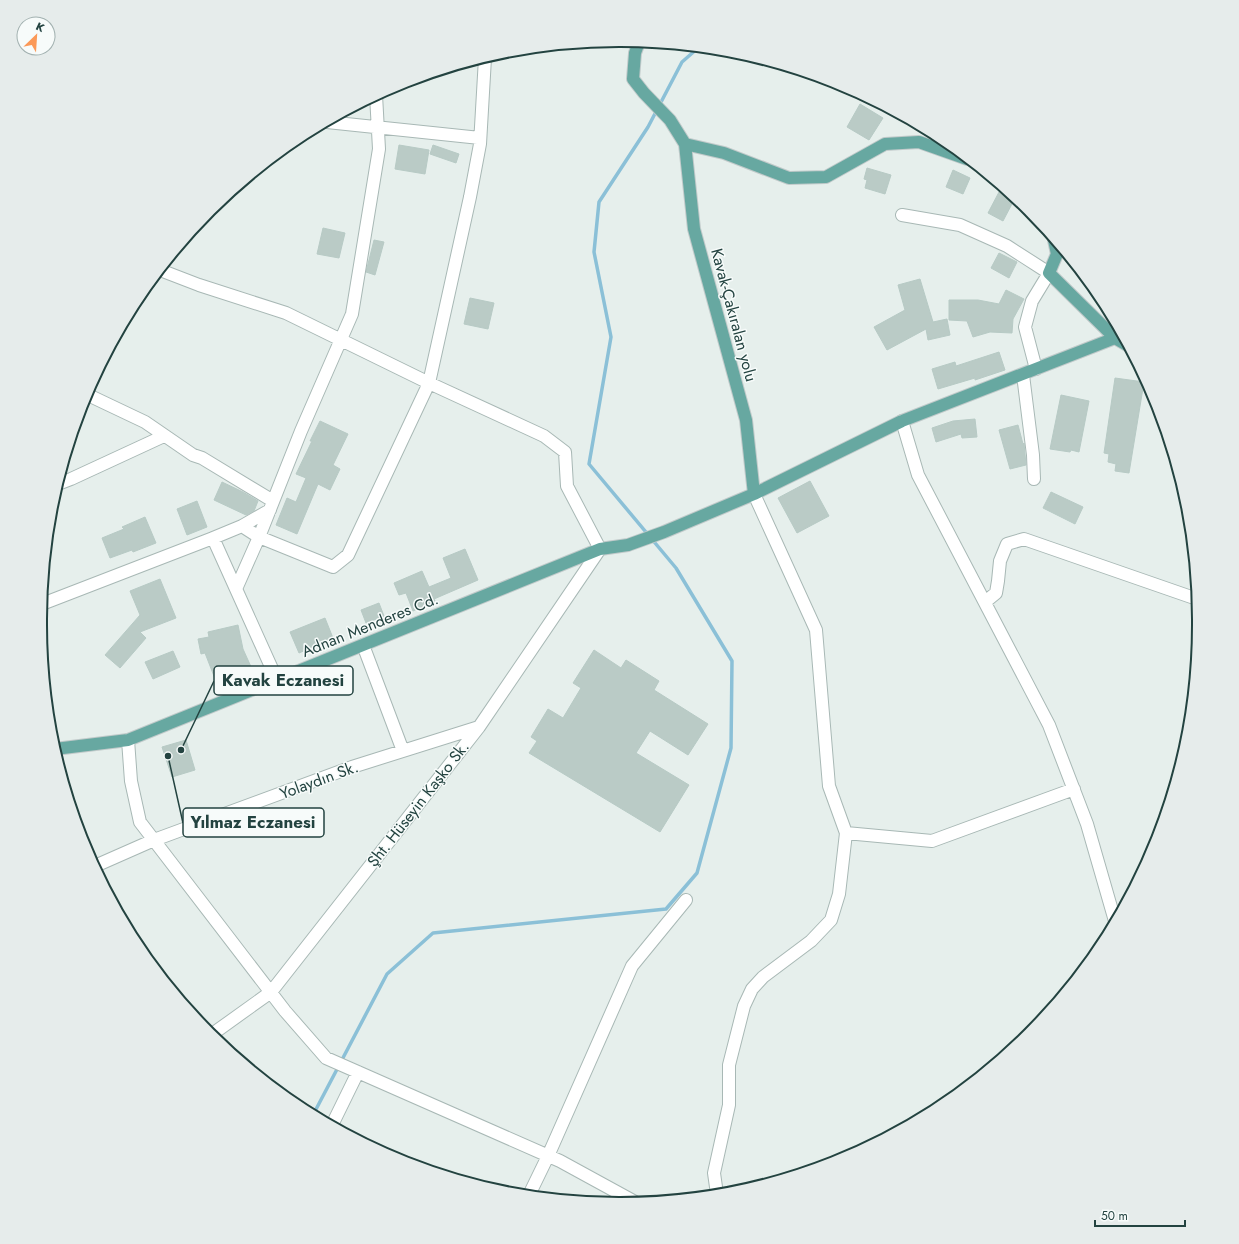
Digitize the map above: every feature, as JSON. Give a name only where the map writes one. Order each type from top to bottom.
[{"type":"main road","points":[[637,47],[635,53],[633,79],[644,93],[670,120],[685,144],[724,153],[789,178],[826,177],[885,144],[919,142],[953,154]]},
{"type":"main road","name":"Kavak-Çakıralan yolu","points":[[685,144],[694,229],[746,420],[754,494]]},
{"type":"main road","points":[[1056,249],[1057,254],[1049,273],[1115,334]]},
{"type":"main road","name":"Adnan Menderes Cd.","points":[[61,748],[128,740],[600,549],[628,545],[664,532],[754,494],[902,421],[1023,375],[1117,336]]},
{"type":"street","points":[[242,526],[259,537],[333,567],[348,555],[429,383],[470,197],[480,138],[485,64]]},
{"type":"street","points":[[236,588],[259,537],[301,431],[352,314],[379,149],[376,101]]},
{"type":"street","points":[[335,123],[480,138]]},
{"type":"street","points":[[902,215],[960,225],[1007,246],[1049,273],[1032,301],[1025,327],[1036,369]]},
{"type":"street","points":[[164,272],[199,285],[286,313],[340,341],[544,436],[565,452],[567,486],[600,549]]},
{"type":"street","points":[[1023,375],[1033,455],[1034,479]]},
{"type":"street","points":[[92,397],[145,422],[193,455],[202,458],[271,505]]},
{"type":"street","points":[[902,421],[918,475],[1049,725],[1087,824],[1113,914]]},
{"type":"street","points":[[64,482],[164,436]]},
{"type":"street","points":[[716,1188],[714,1173],[729,1105],[729,1065],[744,1006],[752,989],[763,977],[811,941],[831,920],[839,894],[846,833],[829,786],[816,630],[754,494]]},
{"type":"street","points":[[48,602],[242,526],[271,505]]},
{"type":"street","points":[[213,538],[277,680]]},
{"type":"street","points":[[985,602],[996,593],[1000,561],[1006,544],[1024,539],[1191,597]]},
{"type":"street","name":"Şht. Hüseyin Kaşko Sk.","points":[[217,1031],[271,992],[479,727],[600,549]]},
{"type":"street","points":[[363,645],[403,751]]},
{"type":"street","name":"Yolaydın Sk.","points":[[100,864],[154,840],[352,767],[479,727]]},
{"type":"street","points":[[128,740],[131,781],[140,822],[285,1011],[326,1058],[560,1161],[626,1197]]},
{"type":"street","points":[[846,833],[932,841],[1074,789]]},
{"type":"street","points":[[532,1190],[632,966],[686,900]]},
{"type":"street","points":[[334,1120],[354,1070]]},
{"type":"building","points":[[860,104],[883,118],[869,140],[847,127]]},
{"type":"building","points":[[399,145],[429,150],[425,174],[395,169]]},
{"type":"building","points":[[433,145],[459,154],[456,163],[430,154]]},
{"type":"building","points":[[867,168],[891,175],[885,194],[865,188],[867,180],[864,179]]},
{"type":"building","points":[[953,170],[970,178],[963,194],[946,187]]},
{"type":"building","points":[[999,192],[1012,204],[1003,221],[988,213]]},
{"type":"building","points":[[323,228],[345,233],[339,258],[317,254]]},
{"type":"building","points":[[374,240],[384,242],[375,275],[366,272]]},
{"type":"building","points":[[999,253],[1017,262],[1009,278],[991,268]]},
{"type":"building","points":[[920,279],[933,322],[947,319],[950,335],[928,340],[926,329],[887,350],[874,327],[905,310],[898,285]]},
{"type":"building","points":[[1006,290],[1024,299],[1013,319],[1012,333],[990,332],[973,337],[967,321],[949,320],[949,300],[978,300],[999,304]]},
{"type":"building","points":[[470,298],[494,303],[488,329],[464,324]]},
{"type":"building","points":[[999,352],[1005,370],[975,380],[975,378],[938,389],[932,369],[955,362],[956,366]]},
{"type":"building","points":[[1115,378],[1140,381],[1143,389],[1129,473],[1115,471],[1116,464],[1108,462],[1109,454],[1104,453]]},
{"type":"building","points":[[1061,395],[1089,401],[1079,452],[1050,449]]},
{"type":"building","points":[[975,419],[977,437],[962,438],[961,434],[936,442],[932,428],[953,421]]},
{"type":"building","points":[[320,421],[348,434],[333,465],[340,469],[330,490],[318,484],[297,534],[276,525],[287,498],[296,502],[306,478],[296,474]]},
{"type":"building","points":[[1018,425],[1023,444],[1024,443],[1026,465],[1010,469],[999,430]]},
{"type":"building","points":[[810,481],[829,516],[797,533],[778,498]]},
{"type":"building","points":[[222,482],[258,501],[254,511],[246,515],[214,500]]},
{"type":"building","points":[[1051,492],[1083,507],[1075,524],[1043,508]]},
{"type":"building","points":[[197,501],[207,527],[187,535],[177,509]]},
{"type":"building","points":[[145,517],[156,543],[133,552],[132,550],[110,558],[102,538],[124,529],[122,527]]},
{"type":"building","points":[[465,549],[478,580],[434,599],[435,601],[413,611],[406,593],[399,595],[394,583],[422,571],[429,587],[451,578],[443,558]]},
{"type":"building","points":[[160,579],[176,618],[140,632],[146,638],[120,668],[105,655],[140,615],[130,591]]},
{"type":"building","points":[[379,603],[384,616],[366,623],[361,610]]},
{"type":"building","points":[[325,618],[333,638],[299,653],[290,632]]},
{"type":"building","points":[[238,625],[243,649],[252,669],[217,684],[205,653],[201,654],[198,639],[209,637],[208,632]]},
{"type":"building","points":[[594,650],[621,668],[626,660],[659,681],[654,690],[708,724],[688,755],[650,731],[636,753],[689,785],[660,832],[529,753],[537,741],[531,737],[548,709],[563,718],[581,688],[573,683]]},
{"type":"building","points":[[173,651],[180,667],[153,679],[145,662]]},
{"type":"building","points":[[186,740],[195,770],[172,777],[162,747]]},
{"type":"waterway","points":[[316,1110],[387,974],[433,933],[666,909],[697,873],[731,748],[732,661],[676,568],[589,464],[611,337],[594,252],[599,202],[648,127],[682,62],[693,52]]},
{"type":"place","name":"Kavak Eczanesi","points":[[181,750]]},
{"type":"place","name":"Yılmaz Eczanesi","points":[[168,756]]}]
